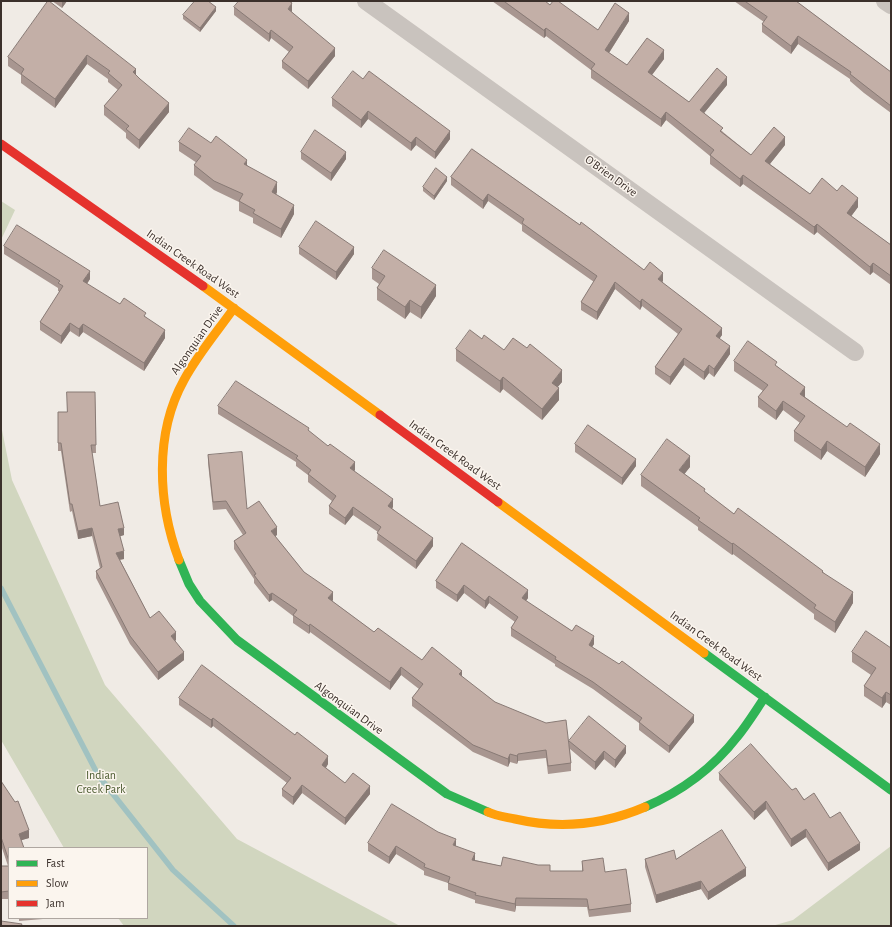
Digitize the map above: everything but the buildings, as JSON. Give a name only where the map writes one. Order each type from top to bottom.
[{"type":"street","name":"O'Brien Drive","points":[[366,1],[855,352]]},
{"type":"street","points":[[885,1],[891,5]]},
{"type":"street","name":"Indian Creek Road West","points":[[1,144],[234,308],[891,790]]},
{"type":"street","name":"Algonquian Drive","points":[[234,308],[185,376],[172,407],[168,423],[163,460],[163,494],[168,520],[184,575],[217,620],[237,640],[447,794],[468,806],[493,815],[536,824],[555,826],[587,824],[630,814],[679,792],[707,770],[728,751],[754,718],[766,697]]},
{"type":"green space","points":[[1,201],[15,210],[1,240]]},
{"type":"green space","name":"Indian Creek Park","points":[[1,425],[12,480],[105,685],[237,839],[400,926],[124,926],[119,919],[148,919],[148,847],[63,847],[1,740]]},
{"type":"green space","points":[[891,846],[891,926],[772,926],[793,920]]},
{"type":"waterway","points":[[1,588],[98,775],[173,870],[234,926]]},
{"type":"traffic: fast","points":[[179,560],[189,584],[200,601],[237,640],[447,794],[488,812]]},
{"type":"traffic: fast","points":[[704,653],[891,790]]},
{"type":"traffic: fast","points":[[645,807],[671,794],[707,769],[728,748],[741,732],[765,697]]},
{"type":"traffic: slow","points":[[203,286],[380,415]]},
{"type":"traffic: slow","points":[[179,560],[172,538],[163,493],[162,469],[168,423],[174,401],[189,370],[234,308]]},
{"type":"traffic: slow","points":[[498,502],[704,653]]},
{"type":"traffic: slow","points":[[488,812],[531,822],[548,824],[581,824],[613,818],[645,807]]},
{"type":"traffic: jam","points":[[1,144],[203,286]]},
{"type":"traffic: jam","points":[[380,415],[498,502]]}]
